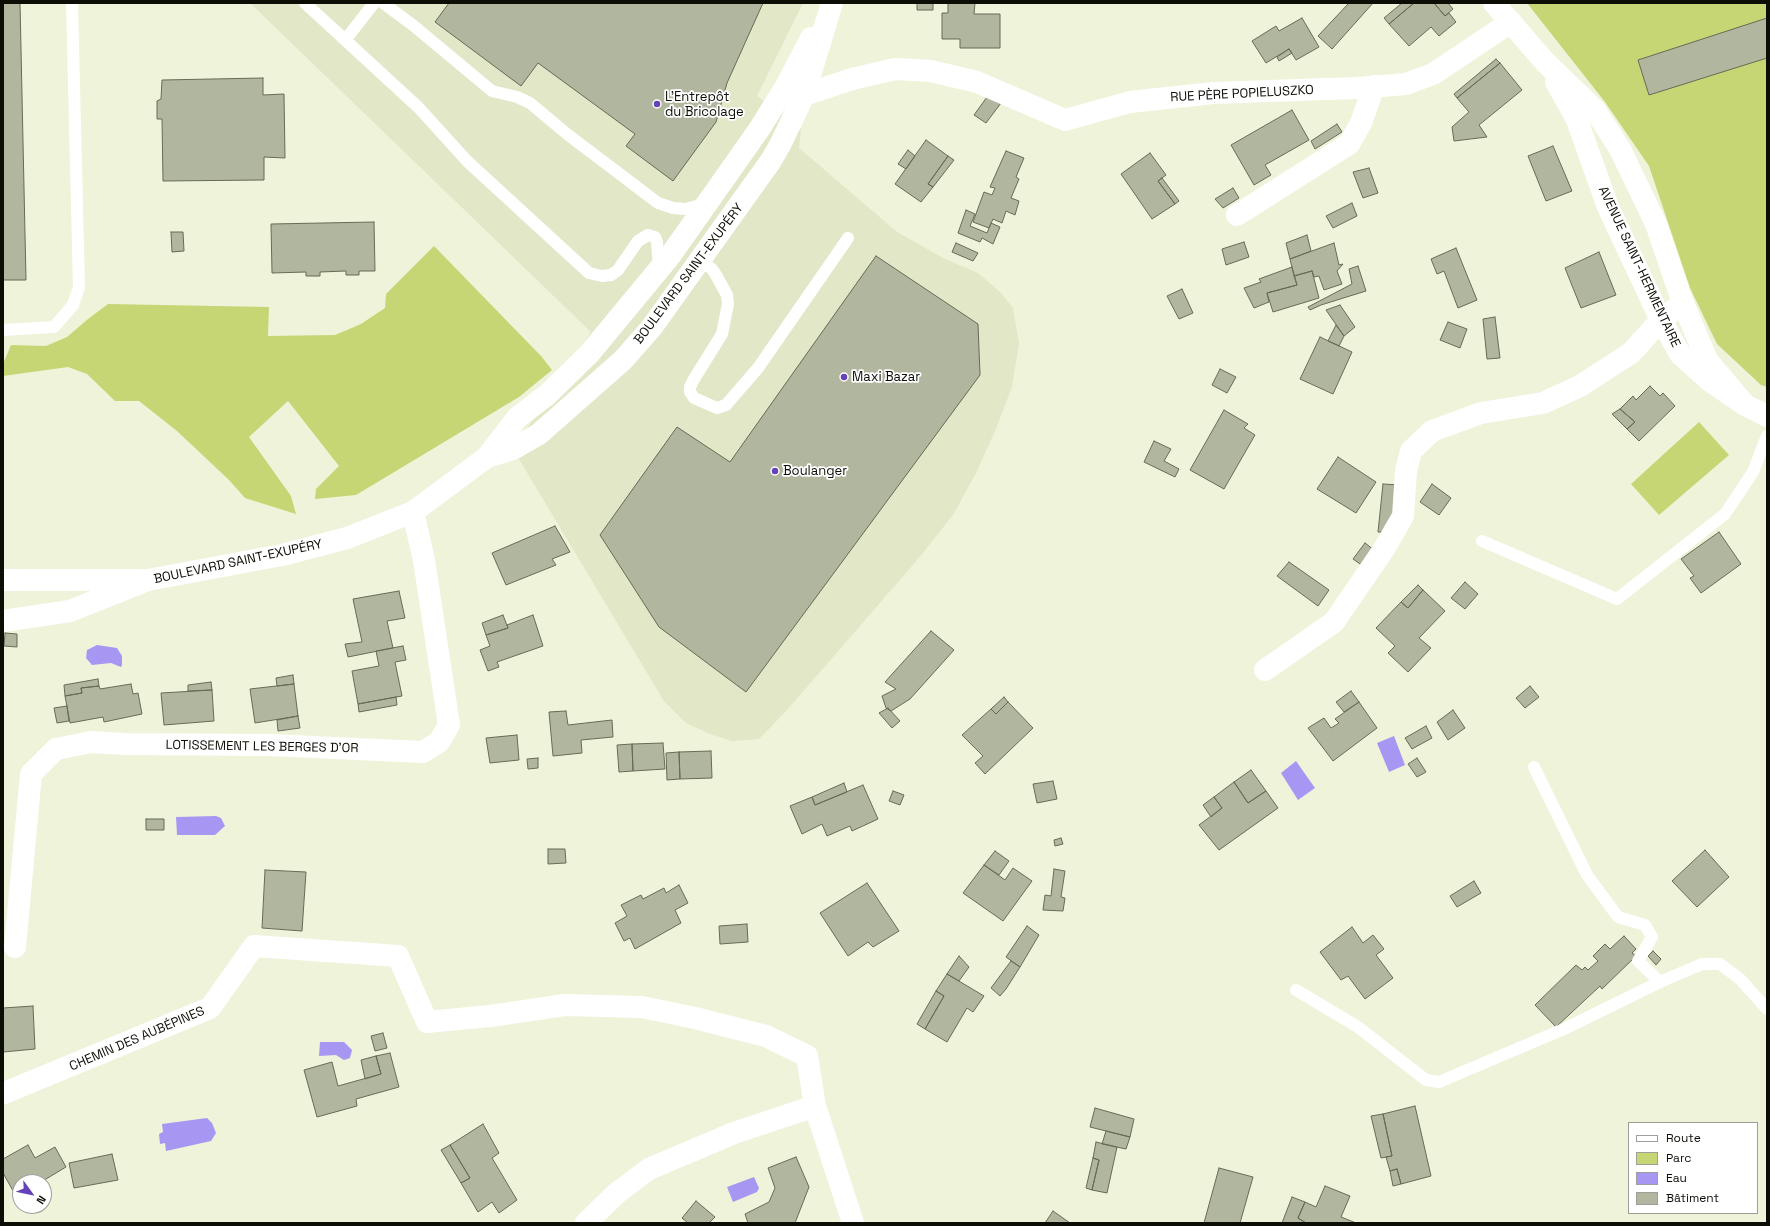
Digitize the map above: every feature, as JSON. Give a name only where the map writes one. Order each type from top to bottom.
[{"type":"street","points":[[487,457],[517,418],[548,394],[589,354],[614,326],[694,223],[715,194],[786,86],[828,3]]},
{"type":"street","name":"BOULEVARD SAINT-EXUPÉRY","points":[[3,580],[148,580],[282,555],[347,538],[412,512],[487,457],[513,449],[539,434],[623,360],[652,327],[701,261],[770,162],[780,145],[804,95],[832,3]]},
{"type":"street","name":"AVENUE SAINT-HERMENTAIRE","points":[[1494,3],[1545,62],[1595,110],[1620,150],[1656,224],[1683,303],[1707,360],[1745,405]]},
{"type":"street","name":"RUE PÈRE POPIELUSZKO","points":[[804,95],[852,79],[895,68],[931,71],[977,82],[1065,120],[1130,102],[1213,93],[1406,84],[1433,74],[1511,22]]},
{"type":"street","name":"AVENUE SAINT-HERMENTAIRE","points":[[1545,62],[1578,120],[1608,207],[1661,320],[1680,354],[1710,381],[1745,405],[1767,416]]},
{"type":"street","points":[[1237,215],[1349,144],[1361,123],[1374,86]]},
{"type":"street","points":[[694,223],[701,261]]},
{"type":"street","points":[[1265,670],[1334,622],[1384,549],[1403,516],[1406,471],[1411,451],[1432,431],[1481,413],[1544,403],[1574,388],[1631,353],[1661,320],[1683,303]]},
{"type":"street","name":"LOTISSEMENT LES BERGES D'OR","points":[[15,947],[31,774],[56,749],[91,742],[125,744],[268,745],[423,752],[440,742],[448,725],[424,560],[412,512]]},
{"type":"street","points":[[3,621],[70,611],[148,580]]},
{"type":"street","name":"CHEMIN DES AUBÉPINES","points":[[4,1094],[210,1008],[254,946],[398,956],[427,1022],[490,1016],[565,1005],[642,1007],[695,1018],[766,1036],[807,1056],[815,1106],[854,1223]]},
{"type":"street","points":[[586,1223],[617,1193],[649,1169],[734,1133],[815,1106]]},
{"type":"lane","points":[[3,330],[54,327],[73,305],[79,287],[72,3]]},
{"type":"lane","points":[[305,3],[346,39],[419,108],[466,161],[589,273],[602,276],[611,274],[618,270],[638,241],[648,235],[655,237],[658,242],[659,269]]},
{"type":"lane","points":[[346,39],[374,3]]},
{"type":"lane","points":[[383,3],[414,26],[492,91],[517,97],[530,103],[567,134],[658,203],[673,208],[686,209],[701,205],[715,194]]},
{"type":"lane","points":[[673,208],[694,223]]},
{"type":"lane","points":[[701,261],[712,269],[722,285],[728,304],[722,334],[694,379],[690,387],[690,392],[694,398],[717,408],[726,405],[758,368],[848,238]]},
{"type":"lane","points":[[1482,541],[1616,599],[1725,514],[1753,472],[1767,436]]},
{"type":"lane","points":[[1534,767],[1587,875],[1618,917],[1645,925],[1652,937],[1638,961],[1660,982]]},
{"type":"lane","points":[[1296,990],[1358,1027],[1426,1080],[1439,1082],[1564,1030],[1660,982],[1702,964],[1720,964],[1740,979],[1767,1009]]},
{"type":"shaded area","points":[[250,3],[803,3],[757,96],[801,129],[799,148],[897,232],[945,259],[978,273],[1001,293],[1013,308],[1019,343],[1012,387],[995,431],[976,473],[953,515],[918,559],[787,710],[759,739],[732,741],[710,734],[686,723],[664,701],[513,449],[591,332]]},
{"type":"green space","points":[[1527,3],[1767,3],[1767,387],[1761,385],[1717,344],[1690,288],[1649,166],[1605,102]]},
{"type":"green space","points":[[434,246],[541,356],[552,370],[519,397],[356,495],[315,499],[316,489],[339,466],[288,401],[249,437],[291,496],[296,514],[245,498],[229,480],[177,431],[139,401],[115,401],[87,374],[68,367],[3,376],[3,364],[11,345],[46,346],[67,337],[108,304],[269,307],[268,336],[335,335],[361,324],[385,308],[386,294]]},
{"type":"green space","points":[[1699,422],[1729,455],[1659,515],[1631,484]]},
{"type":"water","points":[[97,645],[117,648],[122,656],[121,667],[111,663],[92,665],[86,658],[87,650]]},
{"type":"water","points":[[1394,736],[1405,765],[1389,772],[1377,743]]},
{"type":"water","points":[[1296,761],[1315,788],[1298,800],[1281,773]]},
{"type":"water","points":[[216,816],[221,818],[225,826],[215,835],[177,835],[176,817]]},
{"type":"water","points":[[320,1042],[344,1042],[352,1050],[350,1058],[344,1060],[336,1055],[319,1056]]},
{"type":"water","points":[[207,1118],[212,1123],[216,1133],[211,1141],[166,1151],[165,1143],[160,1144],[159,1134],[163,1132],[162,1124]]},
{"type":"water","points":[[754,1177],[759,1188],[757,1192],[733,1202],[727,1187]]},
{"type":"building","points":[[3,3],[20,3],[26,280],[3,280]]},
{"type":"building","name":"L'Entrepôt du Bricolage","points":[[449,3],[763,3],[727,83],[716,122],[673,181],[626,146],[635,134],[538,63],[521,86],[435,22]]},
{"type":"building","points":[[917,3],[933,3],[933,10],[917,10]]},
{"type":"building","points":[[948,3],[975,3],[974,14],[1000,14],[1000,48],[960,48],[960,39],[942,39],[942,13],[948,13]]},
{"type":"building","points":[[1349,3],[1373,3],[1332,49],[1318,36]]},
{"type":"building","points":[[1402,3],[1414,3],[1389,24],[1384,18]]},
{"type":"building","points":[[1414,3],[1434,3],[1445,16],[1449,13],[1456,22],[1439,36],[1431,27],[1409,46],[1389,24]]},
{"type":"building","points":[[1434,3],[1448,3],[1453,9],[1445,16]]},
{"type":"building","points":[[1302,18],[1319,47],[1296,60],[1289,49],[1266,63],[1252,41],[1276,26],[1279,31]]},
{"type":"building","points":[[1767,18],[1767,58],[1649,95],[1638,60]]},
{"type":"building","points":[[1289,49],[1292,53],[1279,61],[1277,57]]},
{"type":"building","points":[[1496,59],[1500,63],[1457,98],[1454,94]]},
{"type":"building","points":[[1500,63],[1522,90],[1479,125],[1487,137],[1454,141],[1452,127],[1469,112],[1457,98]]},
{"type":"building","points":[[263,78],[263,95],[284,94],[285,158],[264,157],[264,180],[163,181],[162,119],[157,119],[157,101],[161,99],[162,80]]},
{"type":"building","points":[[987,97],[1001,103],[986,123],[974,115]]},
{"type":"building","points":[[1292,110],[1309,140],[1265,165],[1271,175],[1254,185],[1231,145]]},
{"type":"building","points":[[1337,124],[1342,132],[1315,149],[1311,141]]},
{"type":"building","points":[[926,140],[948,156],[928,184],[933,187],[921,202],[895,184]]},
{"type":"building","points":[[1553,146],[1572,191],[1546,201],[1528,156]]},
{"type":"building","points":[[908,150],[915,156],[906,169],[898,164]]},
{"type":"building","points":[[1006,151],[1024,158],[1016,177],[1019,179],[1011,198],[1019,201],[1015,215],[1006,211],[1002,223],[993,219],[989,228],[973,222],[984,192],[992,195],[995,188],[990,187]]},
{"type":"building","points":[[1150,153],[1166,175],[1158,181],[1175,204],[1152,219],[1121,174]]},
{"type":"building","points":[[948,156],[954,160],[933,187],[928,184]]},
{"type":"building","points":[[1369,168],[1378,193],[1363,198],[1353,172]]},
{"type":"building","points":[[1162,178],[1179,201],[1175,204],[1158,181]]},
{"type":"building","points":[[1233,188],[1239,198],[1223,208],[1215,199]]},
{"type":"building","points":[[1352,203],[1357,216],[1333,228],[1326,216]]},
{"type":"building","points":[[966,210],[975,214],[970,226],[987,233],[991,223],[1000,227],[993,244],[982,238],[980,242],[958,233]]},
{"type":"building","points":[[374,222],[375,271],[359,271],[359,275],[346,275],[346,271],[320,272],[320,276],[306,276],[306,272],[272,273],[271,224]]},
{"type":"building","points":[[171,232],[183,232],[184,251],[172,252]]},
{"type":"building","points":[[1307,235],[1311,251],[1290,259],[1286,243]]},
{"type":"building","points":[[1244,242],[1249,257],[1226,265],[1222,249]]},
{"type":"building","points":[[956,243],[978,253],[973,261],[952,252]]},
{"type":"building","points":[[1334,243],[1339,265],[1343,264],[1337,271],[1342,284],[1324,290],[1319,276],[1314,277],[1312,271],[1294,276],[1290,259]]},
{"type":"building","points":[[1456,248],[1477,300],[1458,308],[1444,271],[1437,274],[1431,259]]},
{"type":"building","points":[[1599,252],[1616,295],[1581,308],[1565,268]]},
{"type":"building","points":[[876,256],[978,324],[980,375],[746,692],[659,627],[600,535],[677,427],[730,462]]},
{"type":"building","points":[[1358,266],[1366,291],[1321,305],[1310,310],[1308,307],[1352,284],[1349,269]]},
{"type":"building","points":[[1292,267],[1297,285],[1267,293],[1269,302],[1254,308],[1244,288],[1261,282],[1259,279]]},
{"type":"building","points":[[1312,271],[1319,298],[1273,312],[1267,293],[1297,285],[1294,276]]},
{"type":"building","points":[[1182,289],[1193,313],[1179,319],[1167,296]]},
{"type":"building","points":[[1340,305],[1355,327],[1344,336],[1326,310]]},
{"type":"building","points":[[1495,317],[1500,358],[1487,359],[1483,319]]},
{"type":"building","points":[[1448,322],[1467,329],[1460,348],[1440,340]]},
{"type":"building","points":[[1336,325],[1344,336],[1339,346],[1328,341]]},
{"type":"building","points":[[1320,337],[1352,352],[1333,394],[1300,379]]},
{"type":"building","points":[[1220,369],[1236,377],[1227,393],[1212,385]]},
{"type":"building","points":[[1650,386],[1660,396],[1663,393],[1675,406],[1639,441],[1627,429],[1635,422],[1620,409],[1633,396],[1636,400]]},
{"type":"building","points":[[1620,409],[1635,422],[1627,429],[1612,414]]},
{"type":"building","points":[[1224,410],[1248,424],[1244,428],[1255,435],[1224,489],[1190,470]]},
{"type":"building","points":[[1154,441],[1171,449],[1164,461],[1179,469],[1175,477],[1144,462]]},
{"type":"building","points":[[1338,457],[1376,482],[1356,513],[1317,489]]},
{"type":"building","points":[[1383,484],[1399,485],[1391,522],[1384,532],[1378,532]]},
{"type":"building","points":[[1432,484],[1451,498],[1439,515],[1420,502]]},
{"type":"building","points":[[555,526],[570,552],[552,559],[556,565],[506,585],[492,553]]},
{"type":"building","points":[[1719,532],[1741,564],[1701,593],[1690,578],[1694,576],[1681,559]]},
{"type":"building","points":[[1365,543],[1374,550],[1363,566],[1353,559]]},
{"type":"building","points":[[1289,562],[1329,590],[1318,606],[1277,576]]},
{"type":"building","points":[[1465,582],[1478,594],[1465,609],[1451,598]]},
{"type":"building","points":[[1418,585],[1423,590],[1408,608],[1401,602]]},
{"type":"building","points":[[1423,590],[1445,611],[1419,638],[1431,648],[1408,672],[1388,653],[1395,646],[1376,628],[1401,602],[1408,608]]},
{"type":"building","points":[[399,591],[405,618],[387,621],[393,648],[348,657],[345,644],[362,642],[353,599]]},
{"type":"building","points":[[503,615],[508,628],[486,635],[482,623]]},
{"type":"building","points":[[533,615],[543,646],[497,662],[499,667],[488,671],[480,650],[490,646],[486,635],[508,628],[507,625]]},
{"type":"building","points":[[931,631],[954,650],[910,699],[891,711],[886,708],[882,696],[896,689],[885,682]]},
{"type":"building","points":[[5,633],[17,634],[17,647],[4,646]]},
{"type":"building","points":[[403,646],[406,660],[395,662],[402,696],[358,704],[352,671],[379,666],[376,651]]},
{"type":"building","points":[[293,675],[294,684],[277,686],[276,678]]},
{"type":"building","points":[[98,679],[99,686],[81,688],[82,693],[65,696],[64,685]]},
{"type":"building","points":[[211,682],[212,690],[188,691],[188,685]]},
{"type":"building","points":[[131,684],[133,694],[138,693],[142,714],[104,722],[103,717],[70,723],[65,696],[82,693],[81,688],[99,686],[100,689]]},
{"type":"building","points":[[294,684],[298,716],[255,723],[250,689]]},
{"type":"building","points":[[1530,686],[1539,697],[1525,708],[1516,698]]},
{"type":"building","points":[[212,690],[214,721],[164,725],[161,693]]},
{"type":"building","points":[[1351,691],[1359,702],[1344,712],[1336,702]]},
{"type":"building","points":[[396,697],[397,705],[359,712],[358,704]]},
{"type":"building","points":[[1004,697],[1008,702],[996,714],[991,709]]},
{"type":"building","points":[[1008,702],[1033,728],[985,774],[975,763],[983,756],[962,735],[991,709],[996,714]]},
{"type":"building","points":[[1359,702],[1377,728],[1333,761],[1308,728],[1324,718],[1331,728],[1339,723],[1335,719]]},
{"type":"building","points":[[67,706],[69,721],[57,723],[54,708]]},
{"type":"building","points":[[888,708],[900,721],[892,728],[879,713]]},
{"type":"building","points":[[1453,710],[1465,728],[1448,740],[1437,722]]},
{"type":"building","points":[[566,711],[568,725],[612,720],[613,737],[581,740],[582,753],[553,756],[549,712]]},
{"type":"building","points":[[298,716],[300,728],[278,731],[277,720]]},
{"type":"building","points":[[1426,726],[1432,738],[1412,749],[1405,738]]},
{"type":"building","points":[[517,735],[519,760],[490,763],[486,738]]},
{"type":"building","points":[[663,743],[665,769],[633,771],[632,744]]},
{"type":"building","points":[[632,744],[633,771],[619,772],[617,745]]},
{"type":"building","points":[[711,751],[712,778],[680,779],[679,752]]},
{"type":"building","points":[[679,752],[680,779],[667,780],[666,753]]},
{"type":"building","points":[[538,758],[538,768],[528,769],[527,759]]},
{"type":"building","points":[[1417,758],[1426,772],[1417,777],[1408,764]]},
{"type":"building","points":[[1251,770],[1266,791],[1248,803],[1234,782]]},
{"type":"building","points":[[1053,781],[1057,799],[1037,803],[1033,784]]},
{"type":"building","points":[[1234,782],[1248,803],[1266,791],[1278,808],[1219,850],[1199,825],[1222,808],[1214,797]]},
{"type":"building","points":[[844,783],[847,792],[815,805],[812,797]]},
{"type":"building","points":[[863,785],[878,819],[852,831],[850,826],[827,836],[822,824],[802,834],[790,806],[812,797],[815,805]]},
{"type":"building","points":[[893,791],[904,795],[900,805],[889,801]]},
{"type":"building","points":[[1214,797],[1222,808],[1211,817],[1203,805]]},
{"type":"building","points":[[146,819],[164,819],[164,830],[146,830]]},
{"type":"building","points":[[1061,838],[1063,844],[1055,846],[1054,840]]},
{"type":"building","points":[[548,849],[565,849],[566,863],[548,864]]},
{"type":"building","points":[[1705,850],[1729,877],[1697,907],[1672,881]]},
{"type":"building","points":[[995,851],[1009,861],[999,875],[984,865]]},
{"type":"building","points":[[984,865],[1005,880],[1013,868],[1032,881],[1003,921],[963,893]]},
{"type":"building","points":[[1054,869],[1065,871],[1061,897],[1065,898],[1063,911],[1043,910],[1045,895],[1051,896]]},
{"type":"building","points":[[265,870],[306,872],[302,931],[262,928]]},
{"type":"building","points":[[1474,881],[1481,893],[1457,907],[1450,896]]},
{"type":"building","points":[[867,883],[899,931],[873,947],[868,942],[848,956],[820,913]]},
{"type":"building","points":[[679,885],[688,903],[675,910],[681,923],[635,949],[630,938],[624,941],[615,923],[627,916],[621,905],[641,895],[643,899],[664,888],[666,893]]},
{"type":"building","points":[[747,924],[748,942],[720,944],[719,926]]},
{"type":"building","points":[[1027,926],[1039,935],[1020,967],[1006,957]]},
{"type":"building","points":[[1352,927],[1363,943],[1373,935],[1384,949],[1376,955],[1393,978],[1365,999],[1348,976],[1341,980],[1320,952]]},
{"type":"building","points":[[1624,936],[1636,949],[1632,953],[1636,956],[1602,989],[1600,986],[1556,1027],[1535,1005],[1576,965],[1582,970],[1585,967],[1588,970],[1598,961],[1593,956],[1605,944],[1610,949]]},
{"type":"building","points":[[1653,951],[1661,959],[1656,965],[1648,956]]},
{"type":"building","points":[[959,956],[969,967],[959,981],[947,974]]},
{"type":"building","points":[[1011,961],[1020,967],[1000,996],[991,988]]},
{"type":"building","points":[[947,974],[984,996],[973,1012],[967,1008],[947,1042],[925,1029],[944,996],[936,991]]},
{"type":"building","points":[[936,991],[944,996],[925,1029],[917,1024]]},
{"type":"building","points":[[33,1006],[35,1049],[3,1052],[3,1008]]},
{"type":"building","points":[[383,1033],[387,1048],[375,1051],[371,1036]]},
{"type":"building","points":[[390,1053],[399,1087],[356,1099],[357,1106],[317,1117],[304,1070],[332,1062],[338,1086],[381,1074],[376,1056]]},
{"type":"building","points":[[376,1056],[381,1074],[365,1079],[361,1060]]},
{"type":"building","points":[[1415,1106],[1431,1176],[1401,1184],[1397,1169],[1390,1171],[1386,1157],[1392,1156],[1383,1114]]},
{"type":"building","points":[[1095,1108],[1134,1119],[1130,1137],[1090,1127]]},
{"type":"building","points":[[1383,1114],[1392,1156],[1381,1158],[1371,1116]]},
{"type":"building","points":[[483,1124],[499,1153],[492,1158],[517,1200],[499,1213],[492,1202],[478,1212],[461,1183],[470,1178],[450,1145]]},
{"type":"building","points":[[1106,1131],[1130,1137],[1126,1149],[1102,1144]]},
{"type":"building","points":[[1096,1142],[1117,1147],[1107,1193],[1092,1190],[1099,1160],[1093,1158]]},
{"type":"building","points":[[28,1145],[35,1158],[55,1147],[66,1167],[52,1175],[52,1174],[12,1174],[12,1189],[3,1173],[3,1159]]},
{"type":"building","points":[[450,1145],[470,1178],[461,1183],[441,1150]]},
{"type":"building","points":[[112,1154],[118,1180],[74,1188],[69,1163]]},
{"type":"building","points":[[796,1157],[809,1187],[795,1223],[748,1223],[745,1214],[769,1202],[775,1188],[768,1168]]},
{"type":"building","points":[[1093,1158],[1099,1160],[1092,1190],[1086,1188]]},
{"type":"building","points":[[1219,1168],[1253,1177],[1240,1223],[1204,1223]]},
{"type":"building","points":[[1397,1169],[1401,1184],[1393,1186],[1390,1171]]},
{"type":"building","points":[[1325,1186],[1350,1196],[1341,1217],[1356,1223],[1306,1223],[1298,1218],[1305,1202],[1316,1207]]},
{"type":"building","points":[[1292,1197],[1305,1202],[1298,1218],[1306,1223],[1282,1223]]},
{"type":"building","points":[[696,1201],[715,1217],[709,1223],[688,1223],[682,1218]]},
{"type":"building","points":[[1053,1211],[1070,1223],[1045,1223]]},
{"type":"place","name":"L'Entrepôt du Bricolage","points":[[657,104]]},
{"type":"place","name":"Maxi Bazar","points":[[844,377]]},
{"type":"place","name":"Boulanger","points":[[775,471]]}]
